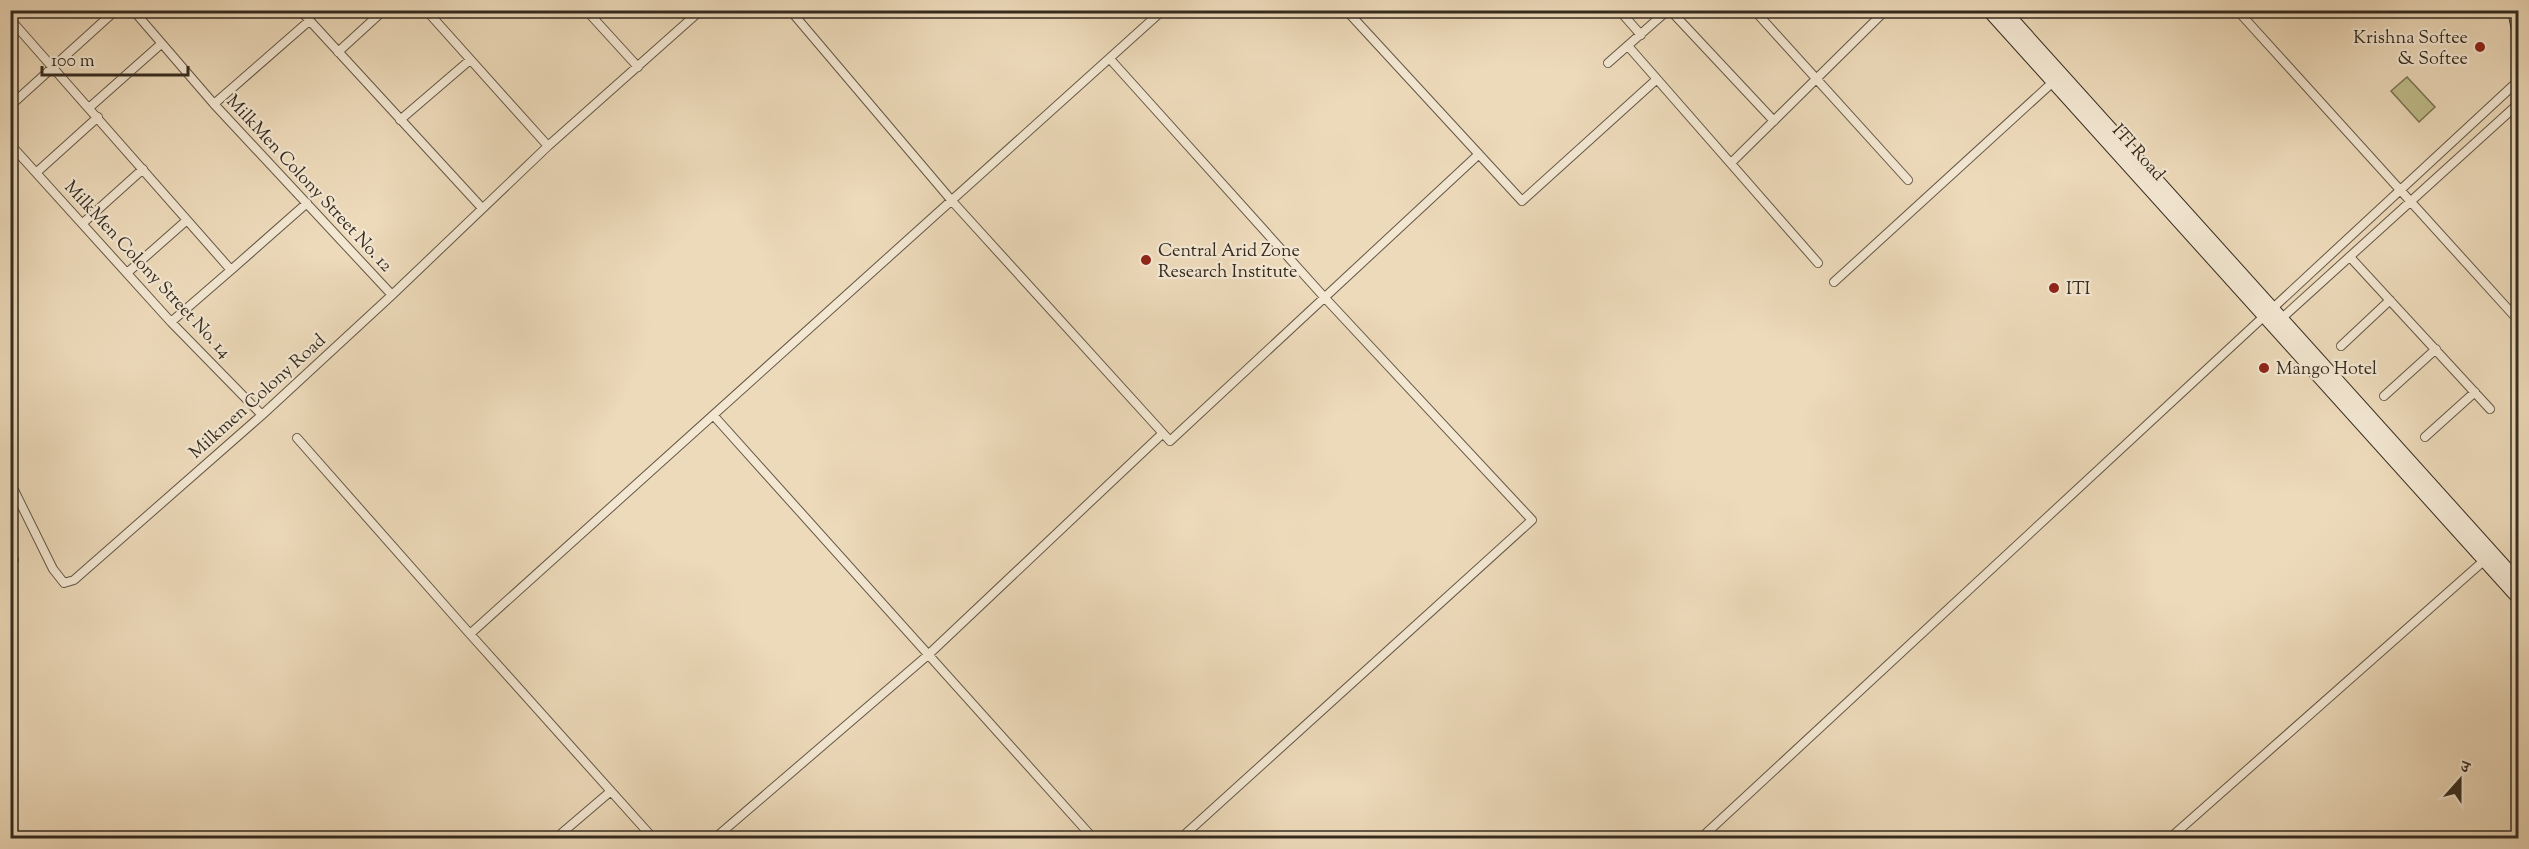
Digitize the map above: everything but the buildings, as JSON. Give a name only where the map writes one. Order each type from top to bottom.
[{"type":"street","points":[[10,106],[116,10]]},
{"type":"street","name":"MilkMen Colony Street No. 12","points":[[133,10],[214,104],[392,296]]},
{"type":"street","points":[[300,10],[482,208]]},
{"type":"street","points":[[338,52],[384,10]]},
{"type":"street","points":[[426,10],[548,146]]},
{"type":"street","points":[[518,10],[523,10]]},
{"type":"street","points":[[586,10],[638,66],[701,10]]},
{"type":"street","points":[[790,10],[952,201],[1161,434],[1170,441],[1479,154]]},
{"type":"street","points":[[470,634],[1163,10]]},
{"type":"street","points":[[1346,10],[1522,201],[1657,78]]},
{"type":"street","points":[[1619,10],[1641,35]]},
{"type":"street","points":[[1608,63],[1669,10],[1773,121]]},
{"type":"street","points":[[1754,10],[1908,180]]},
{"type":"street","points":[[1731,164],[1886,10]]},
{"type":"street","name":"ITI Road","points":[[1988,10],[2267,313],[2281,319],[2489,557],[2518,581]]},
{"type":"street","name":"ITI Road","points":[[2004,10],[2267,313]]},
{"type":"street","points":[[2237,10],[2518,320]]},
{"type":"street","points":[[2514,10],[2518,30]]},
{"type":"street","points":[[10,19],[90,107],[231,270]]},
{"type":"street","points":[[214,104],[309,21]]},
{"type":"street","points":[[90,107],[161,44]]},
{"type":"street","points":[[1628,46],[1818,263]]},
{"type":"street","points":[[1110,59],[1325,298],[1532,520],[1181,838]]},
{"type":"street","points":[[400,120],[470,60]]},
{"type":"street","name":"Milkmen Colony Road","points":[[10,482],[53,569],[64,582],[74,580],[262,415],[392,296],[548,146],[638,66]]},
{"type":"street","points":[[1701,838],[2518,81]]},
{"type":"street","points":[[1834,282],[2053,82]]},
{"type":"street","points":[[2281,319],[2518,104]]},
{"type":"street","points":[[37,172],[98,117]]},
{"type":"street","name":"MilkMen Colony Street No. 14","points":[[10,144],[171,322],[262,415]]},
{"type":"street","points":[[83,223],[143,169]]},
{"type":"street","points":[[171,322],[307,203]]},
{"type":"street","points":[[127,273],[187,220]]},
{"type":"street","points":[[2350,257],[2490,409]]},
{"type":"street","points":[[2341,346],[2390,300]]},
{"type":"street","points":[[2267,313],[2489,557],[2518,598]]},
{"type":"street","points":[[2384,396],[2436,349]]},
{"type":"street","points":[[2426,437],[2475,392]]},
{"type":"street","points":[[714,416],[1093,838]]},
{"type":"street","points":[[715,838],[928,655],[1161,434]]},
{"type":"street","points":[[297,438],[653,838]]},
{"type":"street","points":[[2170,838],[2489,557]]},
{"type":"street","points":[[556,838],[610,791]]},
{"type":"shaded area","points":[[2407,77],[2435,107],[2419,122],[2391,91]]},
{"type":"place","name":"Krishna Softee & Softee","points":[[2480,47]]},
{"type":"place","name":"Central Arid Zone Research Institute","points":[[1146,260]]},
{"type":"place","name":"ITI","points":[[2054,288]]},
{"type":"place","name":"Mango Hotel","points":[[2264,368]]}]
